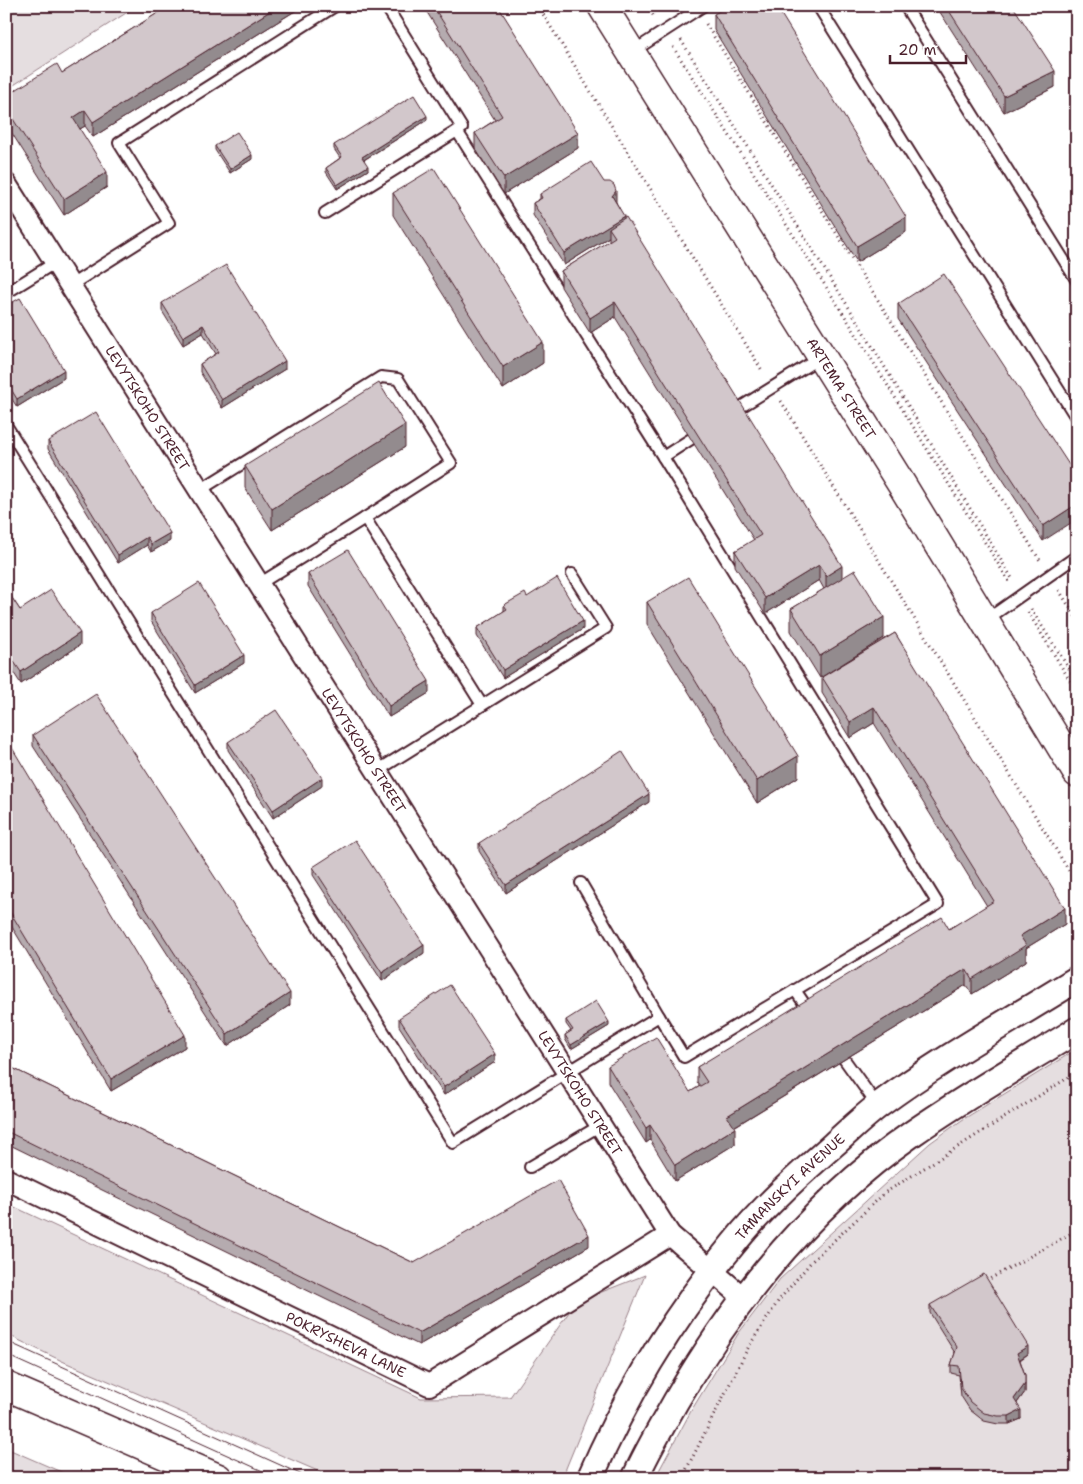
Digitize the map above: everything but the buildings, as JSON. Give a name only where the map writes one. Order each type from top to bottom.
[{"type":"main road","name":"ARTEMA STREET","points":[[602,6],[822,356],[1077,773]]},
{"type":"main road","points":[[6,1386],[218,1478]]},
{"type":"street","name":"LEVYTSKOHO STREET","points":[[6,184],[670,1235],[744,1298]]},
{"type":"street","name":"TAMANSKYI AVENUE","points":[[590,1478],[620,1416],[650,1363],[712,1270],[735,1241],[805,1170],[878,1106],[917,1078],[1077,979]]},
{"type":"street","points":[[635,1478],[701,1358],[744,1298],[787,1246],[867,1170],[912,1134],[980,1089],[1077,1030]]},
{"type":"street","name":"POKRYSHEVA LANE","points":[[6,1179],[430,1385],[670,1235]]},
{"type":"lane","points":[[71,285],[168,223],[119,143],[335,6]]},
{"type":"lane","points":[[325,213],[462,128],[386,6]]},
{"type":"lane","points":[[818,6],[1077,419]]},
{"type":"lane","points":[[904,6],[1077,282]]},
{"type":"lane","points":[[631,53],[700,8]]},
{"type":"lane","points":[[457,131],[663,457],[938,904],[684,1057],[581,883]]},
{"type":"lane","points":[[6,292],[56,262]]},
{"type":"lane","points":[[736,410],[822,356]]},
{"type":"lane","points":[[200,490],[381,378],[398,379],[451,464],[259,584]]},
{"type":"lane","points":[[6,425],[453,1144],[566,1072],[659,1016]]},
{"type":"lane","points":[[663,457],[691,439]]},
{"type":"lane","points":[[366,518],[482,705]]},
{"type":"lane","points":[[985,621],[1077,556]]},
{"type":"lane","points":[[377,771],[606,628],[572,574]]},
{"type":"lane","points":[[795,990],[811,1013]]},
{"type":"lane","points":[[844,1059],[878,1106]]},
{"type":"lane","points":[[530,1167],[601,1126]]},
{"type":"path","points":[[538,6],[1077,884]]},
{"type":"path","points":[[647,6],[668,29],[854,316],[1077,692]]},
{"type":"path","points":[[700,8],[1077,619]]},
{"type":"path","points":[[668,29],[1020,596],[1077,681]]},
{"type":"path","points":[[682,1478],[749,1346],[779,1300],[812,1261],[886,1192],[1077,1072]]},
{"type":"path","points":[[984,1282],[1077,1230]]},
{"type":"shaded area","points":[[6,6],[137,6],[6,90]]},
{"type":"shaded area","points":[[1077,1049],[1077,1478],[655,1478],[691,1411],[738,1334],[780,1279],[930,1143],[962,1120]]},
{"type":"shaded area","points":[[6,1203],[421,1398],[510,1397],[576,1302],[645,1275],[562,1478],[334,1478],[62,1361],[6,1334]]},
{"type":"shaded area","points":[[6,1448],[75,1478],[6,1478]]},
{"type":"tram line","points":[[6,1341],[309,1478]]},
{"type":"tram line","points":[[6,1355],[278,1478]]}]
